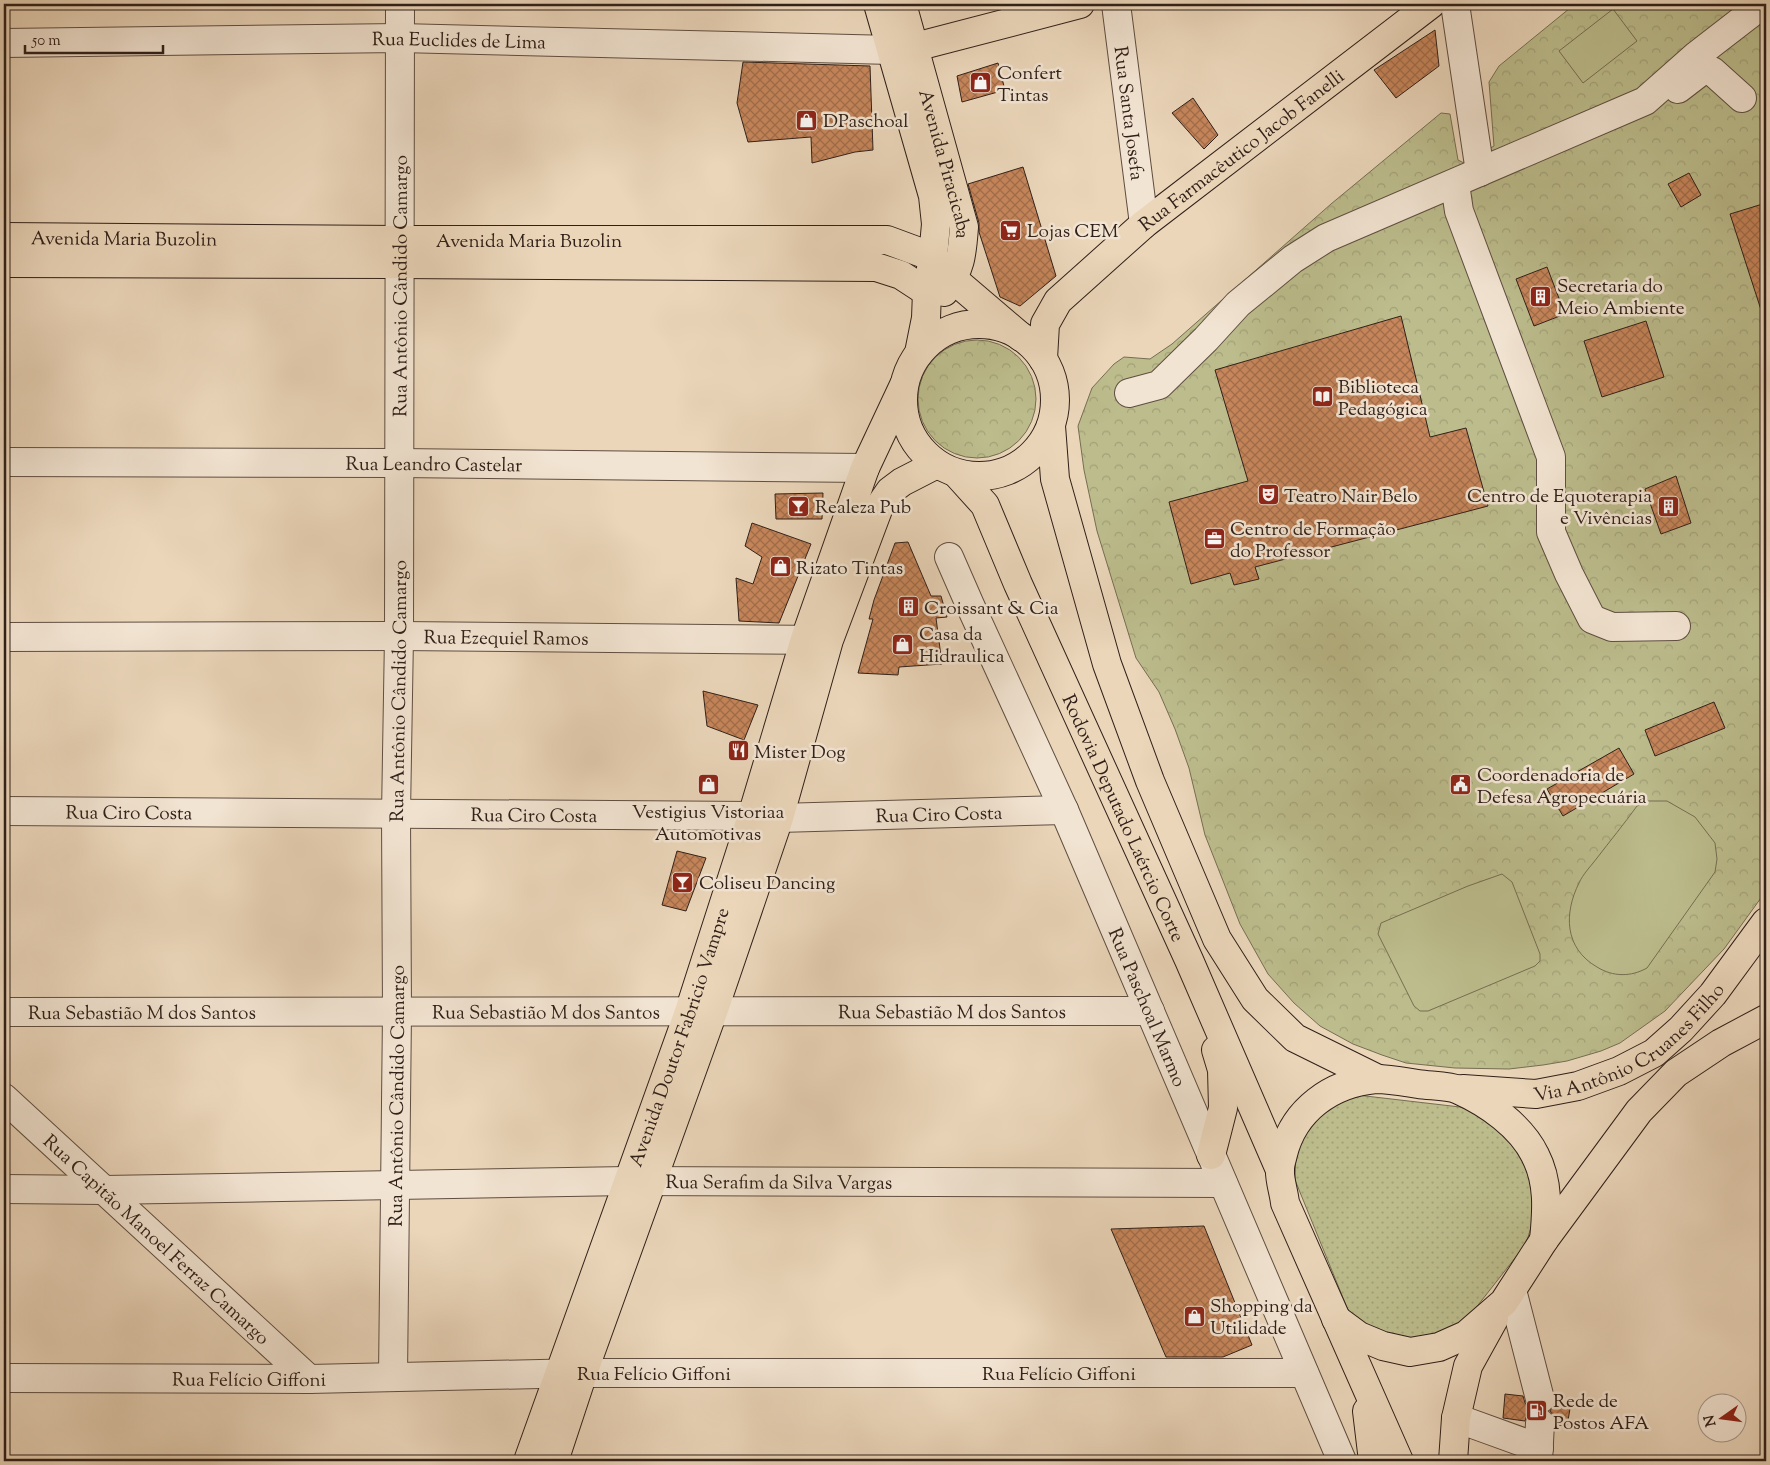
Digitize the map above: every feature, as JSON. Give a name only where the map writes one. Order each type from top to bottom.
[{"type":"main road","name":"Avenida Piracicaba","points":[[878,4],[904,49],[964,227],[962,257],[953,279],[927,305]]},
{"type":"main road","name":"Avenida Piracicaba","points":[[902,4],[904,49],[933,196],[936,224],[927,305],[919,353]]},
{"type":"main road","points":[[904,49],[1080,4]]},
{"type":"main road","name":"Rua Farmacêutico Jacob Fanelli","points":[[1043,359],[1045,324],[1058,301],[1144,224],[1431,4]]},
{"type":"main road","name":"Avenida Maria Buzolin","points":[[4,237],[876,267],[901,275],[927,305]]},
{"type":"main road","name":"Avenida Maria Buzolin","points":[[4,263],[888,240],[933,257],[953,279],[1021,337]]},
{"type":"main road","points":[[978,324],[1000,327],[1021,337],[1043,359],[1052,380],[1055,403],[1050,426],[1040,446],[1023,462],[1003,473],[980,477],[947,469],[920,449],[908,429],[903,408],[904,385],[910,368],[919,353],[936,338],[963,326],[978,324]]},
{"type":"main road","name":"Avenida Doutor Fabricio Vampre","points":[[528,1461],[571,1373],[701,1012],[779,818],[817,639],[865,468],[904,385]]},
{"type":"main road","name":"Rodovia Deputado Laércio Corte","points":[[1050,426],[1055,479],[1107,664],[1150,781],[1217,940],[1255,999],[1294,1038],[1378,1079]]},
{"type":"main road","name":"Avenida Doutor Fabricio Vampre","points":[[701,1012],[752,816],[817,639],[879,507],[890,491],[896,486],[947,469]]},
{"type":"main road","name":"Rodovia Deputado Laércio Corte","points":[[947,469],[985,505],[1018,584],[1189,960],[1280,1170]]},
{"type":"main road","name":"Via Antônio Cruanes Filho","points":[[1378,1079],[1457,1089],[1536,1094],[1578,1086],[1619,1071],[1654,1053],[1681,1030],[1713,994],[1766,922]]},
{"type":"main road","points":[[1189,960],[1222,1070],[1223,1108],[1211,1155]]},
{"type":"main road","points":[[1453,1461],[1456,1418],[1468,1366],[1508,1296],[1544,1240],[1639,1111],[1676,1072],[1721,1043],[1766,1019]]},
{"type":"main road","points":[[1378,1079],[1355,1083],[1331,1092],[1311,1106],[1295,1124],[1285,1147],[1280,1170],[1285,1203],[1399,1461]]},
{"type":"main road","points":[[1457,1089],[1505,1118],[1519,1130],[1535,1154],[1546,1182],[1547,1213],[1544,1240]]},
{"type":"main road","points":[[1336,1319],[1359,1336],[1383,1346],[1410,1352],[1439,1347],[1466,1335],[1508,1296]]},
{"type":"main road","name":"Avenida Doutor Fabricio Vampre","points":[[554,1461],[571,1373]]},
{"type":"main road","points":[[1363,1380],[1373,1461]]},
{"type":"street","name":"Rua Antônio Cândido Camargo","points":[[393,1377],[397,1012],[396,814],[400,636],[400,4]]},
{"type":"street","name":"Rua Santa Josefa","points":[[1116,4],[1144,224]]},
{"type":"street","points":[[1455,4],[1480,172]]},
{"type":"street","points":[[1129,393],[1159,385],[1206,339],[1238,304],[1293,259],[1326,238],[1645,101],[1737,28],[1763,4]]},
{"type":"street","name":"Rua Euclides de Lima","points":[[4,43],[400,38],[904,49]]},
{"type":"street","points":[[1645,101],[1657,105],[1704,69],[1712,71],[1742,98]]},
{"type":"street","points":[[1455,184],[1459,211],[1551,457],[1551,532],[1569,574],[1592,619],[1612,628],[1676,626]]},
{"type":"street","name":"Rua Leandro Castelar","points":[[4,462],[400,463],[865,468]]},
{"type":"street","name":"Rua Paschoal Marmo","points":[[949,557],[1064,810],[1342,1461]]},
{"type":"street","name":"Rua Ezequiel Ramos","points":[[4,637],[400,636],[817,639]]},
{"type":"street","name":"Rua Ciro Costa","points":[[4,810],[752,816],[779,818],[1064,810]]},
{"type":"street","name":"Rua Sebastião M dos Santos","points":[[4,1012],[1150,1012]]},
{"type":"street","name":"Rua Capitão Manoel Ferraz Camargo","points":[[4,1098],[309,1379]]},
{"type":"street","name":"Rua Serafim da Silva Vargas","points":[[4,1189],[104,1190],[640,1181],[1223,1183]]},
{"type":"street","points":[[1456,1418],[1539,1433],[1508,1296]]},
{"type":"street","name":"Rua Felício Giffoni","points":[[4,1378],[309,1379],[571,1373],[1304,1372]]},
{"type":"green space","points":[[1575,4],[1766,4],[1766,891],[1724,949],[1665,1011],[1620,1043],[1567,1061],[1509,1069],[1455,1068],[1406,1063],[1353,1044],[1320,1026],[1294,1003],[1268,974],[1240,924],[1205,835],[1189,768],[1175,729],[1159,692],[1136,658],[1097,531],[1084,470],[1078,426],[1092,388],[1114,364],[1124,357],[1150,359],[1172,344],[1331,204],[1441,113],[1450,114],[1458,160],[1464,163],[1494,146],[1489,82],[1499,66]]},
{"type":"green space","points":[[1613,9],[1637,41],[1583,83],[1559,51]]},
{"type":"green space","points":[[977,340],[999,345],[1010,350],[1026,366],[1031,377],[1036,399],[1031,421],[1026,432],[1010,448],[999,453],[977,458],[955,453],[944,448],[928,432],[923,421],[918,399],[923,377],[928,366],[944,350],[955,345]]},
{"type":"green space","points":[[1648,801],[1667,801],[1695,817],[1715,843],[1717,859],[1715,872],[1647,968],[1635,973],[1622,975],[1609,973],[1586,959],[1578,950],[1570,929],[1571,906],[1574,894],[1585,873],[1637,806]]},
{"type":"green space","points":[[1502,874],[1512,882],[1540,954],[1540,961],[1535,966],[1428,1011],[1420,1011],[1414,1006],[1378,934],[1381,923],[1468,886]]},
{"type":"green space","points":[[1357,1095],[1460,1107],[1485,1115],[1528,1157],[1536,1210],[1526,1244],[1460,1328],[1408,1341],[1366,1327],[1348,1310],[1295,1180],[1296,1151],[1316,1115]]},
{"type":"building","points":[[1435,30],[1439,66],[1396,98],[1374,70]]},
{"type":"building","name":"DPaschoal","points":[[743,62],[870,66],[873,150],[855,152],[812,163],[811,137],[748,142],[737,103]]},
{"type":"building","name":"Confert Tintas","points":[[998,63],[1005,90],[962,102],[957,76]]},
{"type":"building","points":[[1193,98],[1218,135],[1204,149],[1172,113]]},
{"type":"building","name":"Lojas CEM","points":[[1023,167],[1056,276],[1020,306],[1000,297],[979,232],[979,223],[968,184]]},
{"type":"building","points":[[1689,173],[1701,195],[1681,207],[1668,184]]},
{"type":"building","points":[[1766,203],[1766,316],[1763,316],[1730,214]]},
{"type":"building","name":"Secretaria do Meio Ambiente","points":[[1547,267],[1565,314],[1534,326],[1516,279]]},
{"type":"building","points":[[1401,316],[1430,437],[1466,428],[1488,506],[1255,567],[1259,579],[1234,585],[1230,573],[1191,584],[1169,502],[1248,481],[1215,370]]},
{"type":"building","points":[[1646,321],[1664,377],[1602,397],[1584,341]]},
{"type":"building","name":"Centro de Equoterapia e Vivências","points":[[1676,476],[1691,523],[1661,534],[1645,489]]},
{"type":"building","name":"Realeza Pub","points":[[823,493],[822,519],[776,519],[775,494]]},
{"type":"building","name":"Rizato Tintas","points":[[752,523],[811,544],[779,623],[739,621],[736,578],[753,584],[762,557],[745,546]]},
{"type":"building","points":[[908,542],[931,596],[941,596],[947,617],[936,618],[942,664],[899,667],[898,675],[858,673],[873,619],[869,619],[874,600],[895,543]]},
{"type":"building","points":[[703,691],[758,705],[744,740],[707,726]]},
{"type":"building","points":[[1714,702],[1725,728],[1655,756],[1645,730]]},
{"type":"building","points":[[1619,748],[1634,774],[1563,816],[1547,789]]},
{"type":"building","name":"Coliseu Dancing","points":[[677,851],[706,858],[686,911],[662,905]]},
{"type":"building","name":"Shopping da Utilidade","points":[[1204,1226],[1252,1345],[1223,1357],[1166,1357],[1111,1229]]},
{"type":"building","points":[[1505,1394],[1523,1396],[1525,1403],[1531,1411],[1525,1421],[1503,1418]]},
{"type":"building","points":[[1555,1401],[1571,1403],[1567,1426],[1556,1425],[1554,1416],[1550,1411]]},
{"type":"place","name":"Confert Tintas","points":[[981,83]]},
{"type":"place","name":"DPaschoal","points":[[807,120]]},
{"type":"place","name":"Lojas CEM","points":[[1011,230]]},
{"type":"place","name":"Secretaria do Meio Ambiente","points":[[1541,296]]},
{"type":"place","name":"Biblioteca Pedagógica","points":[[1322,397]]},
{"type":"place","name":"Teatro Nair Belo","points":[[1268,495]]},
{"type":"place","name":"Realeza Pub","points":[[799,506]]},
{"type":"place","name":"Centro de Equoterapia e Vivências","points":[[1668,506]]},
{"type":"place","name":"Centro de Formação do Professor","points":[[1214,539]]},
{"type":"place","name":"Rizato Tintas","points":[[780,567]]},
{"type":"place","name":"Croissant & Cia","points":[[908,607]]},
{"type":"place","name":"Casa da Hidraulica","points":[[903,644]]},
{"type":"place","name":"Mister Dog","points":[[738,751]]},
{"type":"place","name":"Vestigius Vistoriaa Automotivas","points":[[708,785]]},
{"type":"place","name":"Coordenadoria de Defesa Agropecuária","points":[[1461,785]]},
{"type":"place","name":"Coliseu Dancing","points":[[683,882]]},
{"type":"place","name":"Shopping da Utilidade","points":[[1194,1316]]},
{"type":"place","name":"Rede de Postos AFA","points":[[1537,1411]]}]
